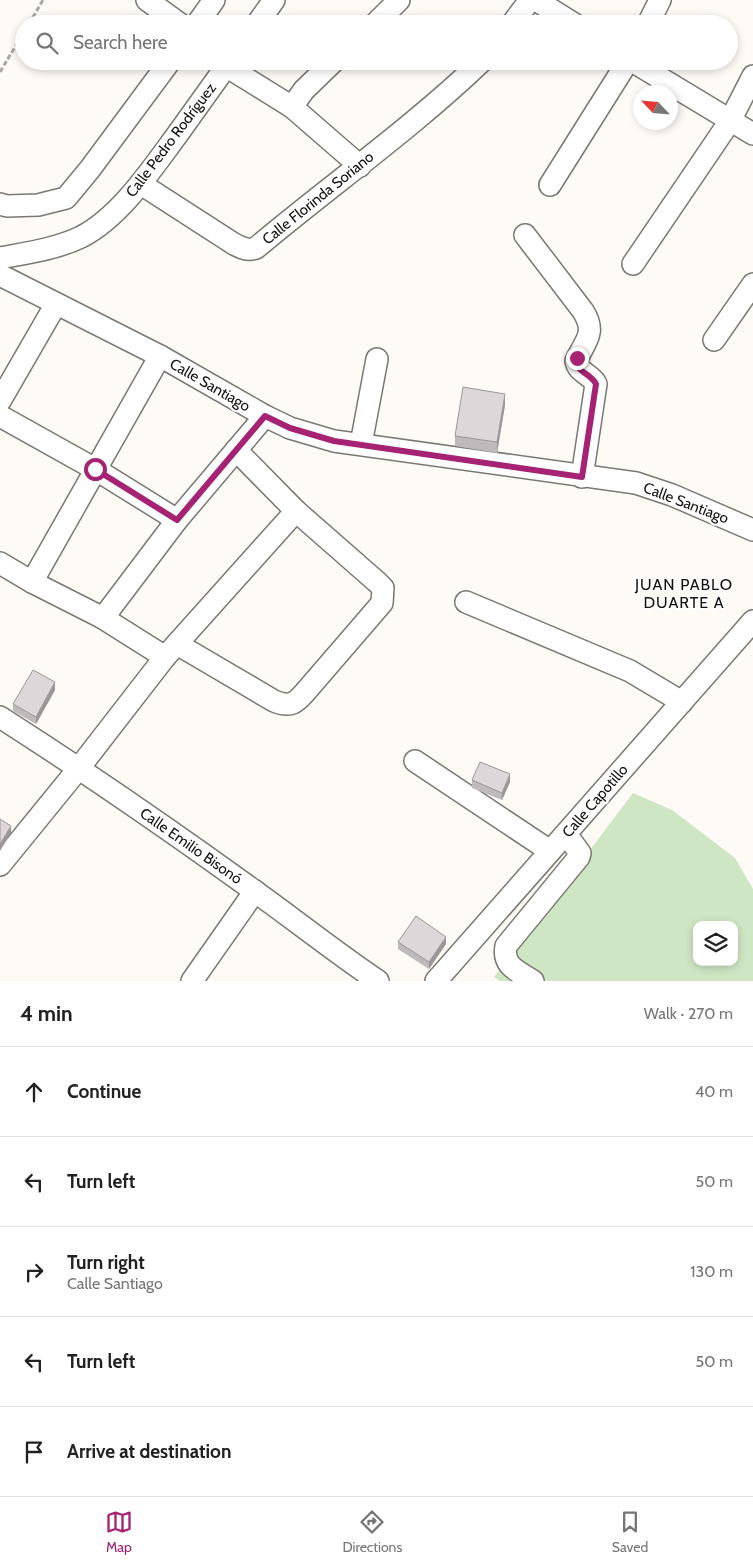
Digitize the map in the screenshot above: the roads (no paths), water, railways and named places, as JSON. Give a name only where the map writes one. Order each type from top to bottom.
[{"type":"street","points":[[147,0],[168,15]]},
{"type":"street","points":[[203,15],[214,0]]},
{"type":"street","points":[[263,15],[274,0]]},
{"type":"street","points":[[384,15],[399,0]]},
{"type":"street","points":[[519,15],[530,0]]},
{"type":"street","points":[[536,0],[560,15]]},
{"type":"street","points":[[652,15],[660,0]]},
{"type":"street","points":[[0,204],[7,206],[38,206],[66,198],[90,169],[163,70]]},
{"type":"street","name":"Calle Pedro Rodríguez","points":[[0,258],[31,253],[60,245],[81,237],[100,225],[142,184],[224,70]]},
{"type":"street","points":[[237,70],[292,107],[360,166]]},
{"type":"street","points":[[292,107],[304,90],[325,70]]},
{"type":"street","name":"Calle Florinda Soriano","points":[[142,184],[222,237],[244,249],[251,250],[360,166],[472,70]]},
{"type":"street","points":[[550,185],[622,70]]},
{"type":"street","points":[[647,70],[753,134]]},
{"type":"street","points":[[633,264],[730,121],[753,76]]},
{"type":"street","points":[[525,235],[583,311],[589,322],[589,336],[576,361],[578,368],[594,380],[596,384],[582,477]]},
{"type":"street","name":"Calle Santiago","points":[[0,275],[160,356],[265,416],[290,428],[334,441],[636,483],[672,495],[753,530]]},
{"type":"street","points":[[714,340],[753,284]]},
{"type":"street","points":[[0,401],[56,304]]},
{"type":"street","points":[[32,582],[160,356]]},
{"type":"street","points":[[361,444],[377,359]]},
{"type":"street","points":[[0,416],[95,469],[177,520]]},
{"type":"street","points":[[103,618],[177,520],[265,416]]},
{"type":"street","points":[[0,563],[32,582],[103,618],[283,705],[291,704],[298,700],[364,622],[375,612],[382,603],[383,588],[296,511],[236,450]]},
{"type":"street","points":[[0,864],[80,768],[171,650],[296,511]]},
{"type":"street","points":[[466,602],[630,670],[682,702]]},
{"type":"street","name":"Calle Capotillo","points":[[436,981],[753,621]]},
{"type":"street","name":"Calle Emilio Bisonó","points":[[0,717],[80,768],[255,891],[338,954],[378,981]]},
{"type":"street","points":[[416,761],[550,852]]},
{"type":"street","points":[[533,981],[508,962],[504,956],[506,946],[579,857],[580,852],[566,834]]},
{"type":"street","points":[[192,981],[255,891]]},
{"type":"district","name":"JUAN PABLO DUARTE A","points":[[684,593]]}]
